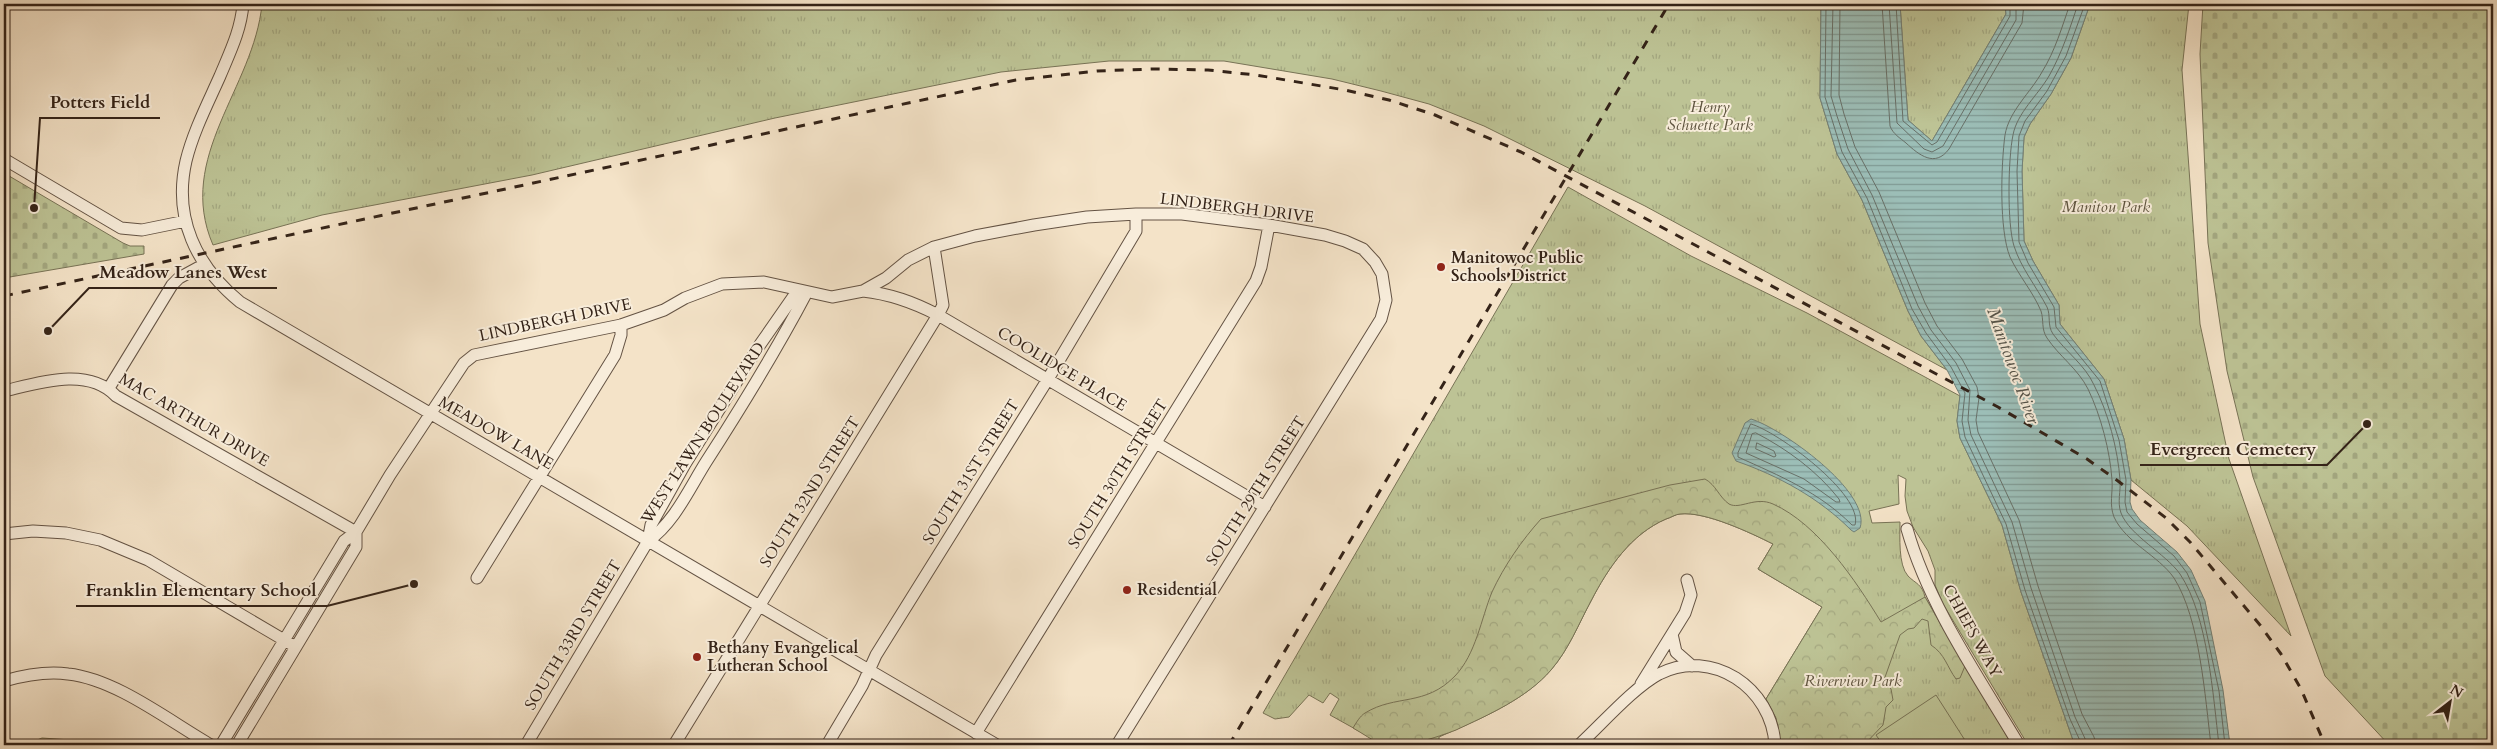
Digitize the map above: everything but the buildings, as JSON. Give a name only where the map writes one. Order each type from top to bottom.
[{"type":"street","name":"MEADOW LANE","points":[[243,4],[235,39],[186,160],[183,187],[188,234],[203,265],[221,286],[240,302],[993,744]]},
{"type":"street","points":[[4,159],[121,228],[130,231],[142,230],[186,220]]},
{"type":"street","name":"SOUTH 31ST STREET","points":[[827,745],[862,686],[868,670],[1048,379],[1136,231],[1136,214]]},
{"type":"street","name":"LINDBERGH DRIVE","points":[[431,413],[464,364],[474,355],[622,325],[664,310],[685,298],[722,284],[764,282],[832,297],[863,291],[886,278],[908,260],[934,247],[975,236],[1087,217],[1182,214],[1268,225],[1325,235],[1363,249],[1375,262],[1382,274]]},
{"type":"street","name":"SOUTH 30TH STREET","points":[[976,733],[1256,281],[1261,267],[1268,225]]},
{"type":"street","name":"SOUTH 32ND STREET","points":[[674,745],[943,305],[934,247]]},
{"type":"street","points":[[109,388],[172,285],[179,278],[203,265]]},
{"type":"street","name":"SOUTH 29TH STREET","points":[[1117,745],[1381,319],[1386,300],[1382,274]]},
{"type":"street","name":"WEST LAWN BOULEVARD","points":[[648,541],[651,525],[685,464],[758,346],[803,291]]},
{"type":"street","name":"WEST LAWN BOULEVARD","points":[[648,541],[662,531],[775,354],[803,291]]},
{"type":"street","name":"COOLIDGE PLACE","points":[[863,291],[909,300],[938,314],[1265,507]]},
{"type":"street","points":[[477,578],[538,476],[615,355],[622,325]]},
{"type":"street","name":"MAC ARTHUR DRIVE","points":[[4,391],[48,381],[77,379],[109,388],[116,396],[356,532]]},
{"type":"street","points":[[221,745],[344,541],[356,532],[390,475],[431,413]]},
{"type":"street","name":"CHIEFS WAY","points":[[1907,528],[1914,554],[1936,602],[2019,745]]},
{"type":"street","points":[[4,534],[33,532],[66,534],[100,540],[148,560],[296,647]]},
{"type":"street","points":[[237,745],[356,548],[356,532]]},
{"type":"street","name":"SOUTH 33RD STREET","points":[[526,745],[648,541]]},
{"type":"street","points":[[1637,691],[1685,613],[1691,595],[1687,580]]},
{"type":"street","points":[[1672,634],[1676,652],[1692,666]]},
{"type":"street","points":[[1579,745],[1637,691],[1660,674],[1692,666],[1722,671],[1736,677],[1752,690],[1768,714],[1775,745]]},
{"type":"street","points":[[4,681],[32,674],[68,674],[101,682],[210,745]]},
{"type":"green space","name":"Henry Schuette Park","points":[[262,4],[1821,4],[1820,98],[1837,154],[1862,200],[1908,311],[1921,336],[1947,370],[1645,206],[1484,126],[1429,104],[1381,91],[1332,79],[1224,61],[1109,61],[1001,72],[775,118],[532,175],[322,215],[213,245],[204,213],[203,182],[210,152],[220,123],[246,65],[256,35]]},
{"type":"green space","points":[[1900,4],[2005,4],[2006,14],[1932,141],[1908,120]]},
{"type":"green space","name":"Manitou Park","points":[[2090,4],[2189,4],[2182,70],[2200,324],[2229,459],[2291,636],[2187,526],[2131,480],[2124,439],[2104,379],[2060,324],[2059,305],[2033,261],[2024,241],[2022,171],[2024,137],[2071,58]]},
{"type":"green space","points":[[2203,4],[2493,4],[2493,745],[2389,745],[2325,676],[2253,477],[2227,371],[2208,243],[2200,54]]},
{"type":"green space","points":[[4,173],[123,243],[130,246],[144,246],[144,254],[4,278]]},
{"type":"green space","points":[[1568,187],[1691,256],[1807,313],[1960,396],[1957,421],[1960,438],[2002,525],[2021,592],[2073,740],[2079,745],[2028,745],[1943,604],[1935,585],[1935,570],[1928,551],[1913,527],[1907,511],[1905,496],[1906,479],[1898,475],[1899,504],[1869,511],[1872,523],[1900,522],[1900,550],[1905,571],[1922,589],[2012,745],[1781,745],[1776,718],[1766,699],[1822,607],[1758,569],[1773,544],[1715,519],[1690,514],[1680,514],[1653,525],[1622,553],[1605,576],[1563,654],[1540,681],[1527,692],[1499,709],[1439,737],[1439,745],[1384,745],[1330,715],[1339,699],[1330,693],[1323,703],[1309,695],[1289,717],[1275,719],[1263,713]]},
{"type":"green space","name":"Riverview Park","points":[[1705,479],[1712,484],[1729,504],[1766,502],[1790,513],[1805,525],[1820,539],[1848,572],[1881,622],[1925,597],[1965,666],[1960,678],[1956,679],[1943,657],[1931,645],[1928,621],[1922,619],[1914,628],[1908,629],[1900,635],[1884,680],[1891,689],[1893,700],[1886,707],[1883,725],[1864,745],[1781,745],[1776,718],[1766,699],[1822,607],[1758,569],[1773,544],[1715,519],[1680,514],[1653,525],[1622,553],[1605,576],[1557,662],[1541,680],[1519,697],[1494,712],[1456,730],[1410,744],[1383,745],[1353,728],[1365,713],[1377,707],[1433,692],[1444,686],[1455,676],[1473,647],[1492,592],[1502,573],[1520,544],[1541,519],[1670,485]]},
{"type":"green space","points":[[1936,695],[1968,745],[1883,745],[1876,735]]},
{"type":"green space","points":[[42,738],[71,740],[80,745],[25,745]]},
{"type":"water","name":"Manitowoc River","points":[[1821,4],[1900,4],[1908,120],[1932,141],[2006,14],[2005,4],[2090,4],[2071,58],[2024,137],[2022,171],[2024,241],[2033,261],[2059,305],[2060,324],[2104,379],[2124,439],[2131,480],[2130,502],[2132,509],[2140,520],[2177,552],[2191,570],[2205,601],[2223,690],[2230,745],[2079,745],[2073,740],[2021,592],[2002,525],[1960,438],[1957,421],[1960,395],[1947,370],[1921,336],[1908,311],[1862,200],[1837,154],[1820,98]]},
{"type":"water","points":[[1751,419],[1765,425],[1802,448],[1839,480],[1852,497],[1860,513],[1860,528],[1854,532],[1826,508],[1798,489],[1736,461],[1732,453],[1745,423]]},
{"type":"railway","points":[[1229,745],[1669,4]]},
{"type":"railway","points":[[4,296],[1016,80],[1097,71],[1208,70],[1256,75],[1345,90],[1389,100],[1435,115],[1521,152],[1998,407],[2087,459],[2166,518],[2190,542],[2260,625],[2281,654],[2301,689],[2325,745]]},
{"type":"place","name":"Potters Field","points":[[34,208]]},
{"type":"place","name":"Manitowoc Public Schools District","points":[[1441,267]]},
{"type":"place","name":"Meadow Lanes West","points":[[48,331]]},
{"type":"place","name":"Evergreen Cemetery","points":[[2367,424]]},
{"type":"place","name":"Franklin Elementary School","points":[[414,584]]},
{"type":"place","name":"Residential","points":[[1127,590]]},
{"type":"place","name":"Bethany Evangelical Lutheran School","points":[[697,657]]}]
